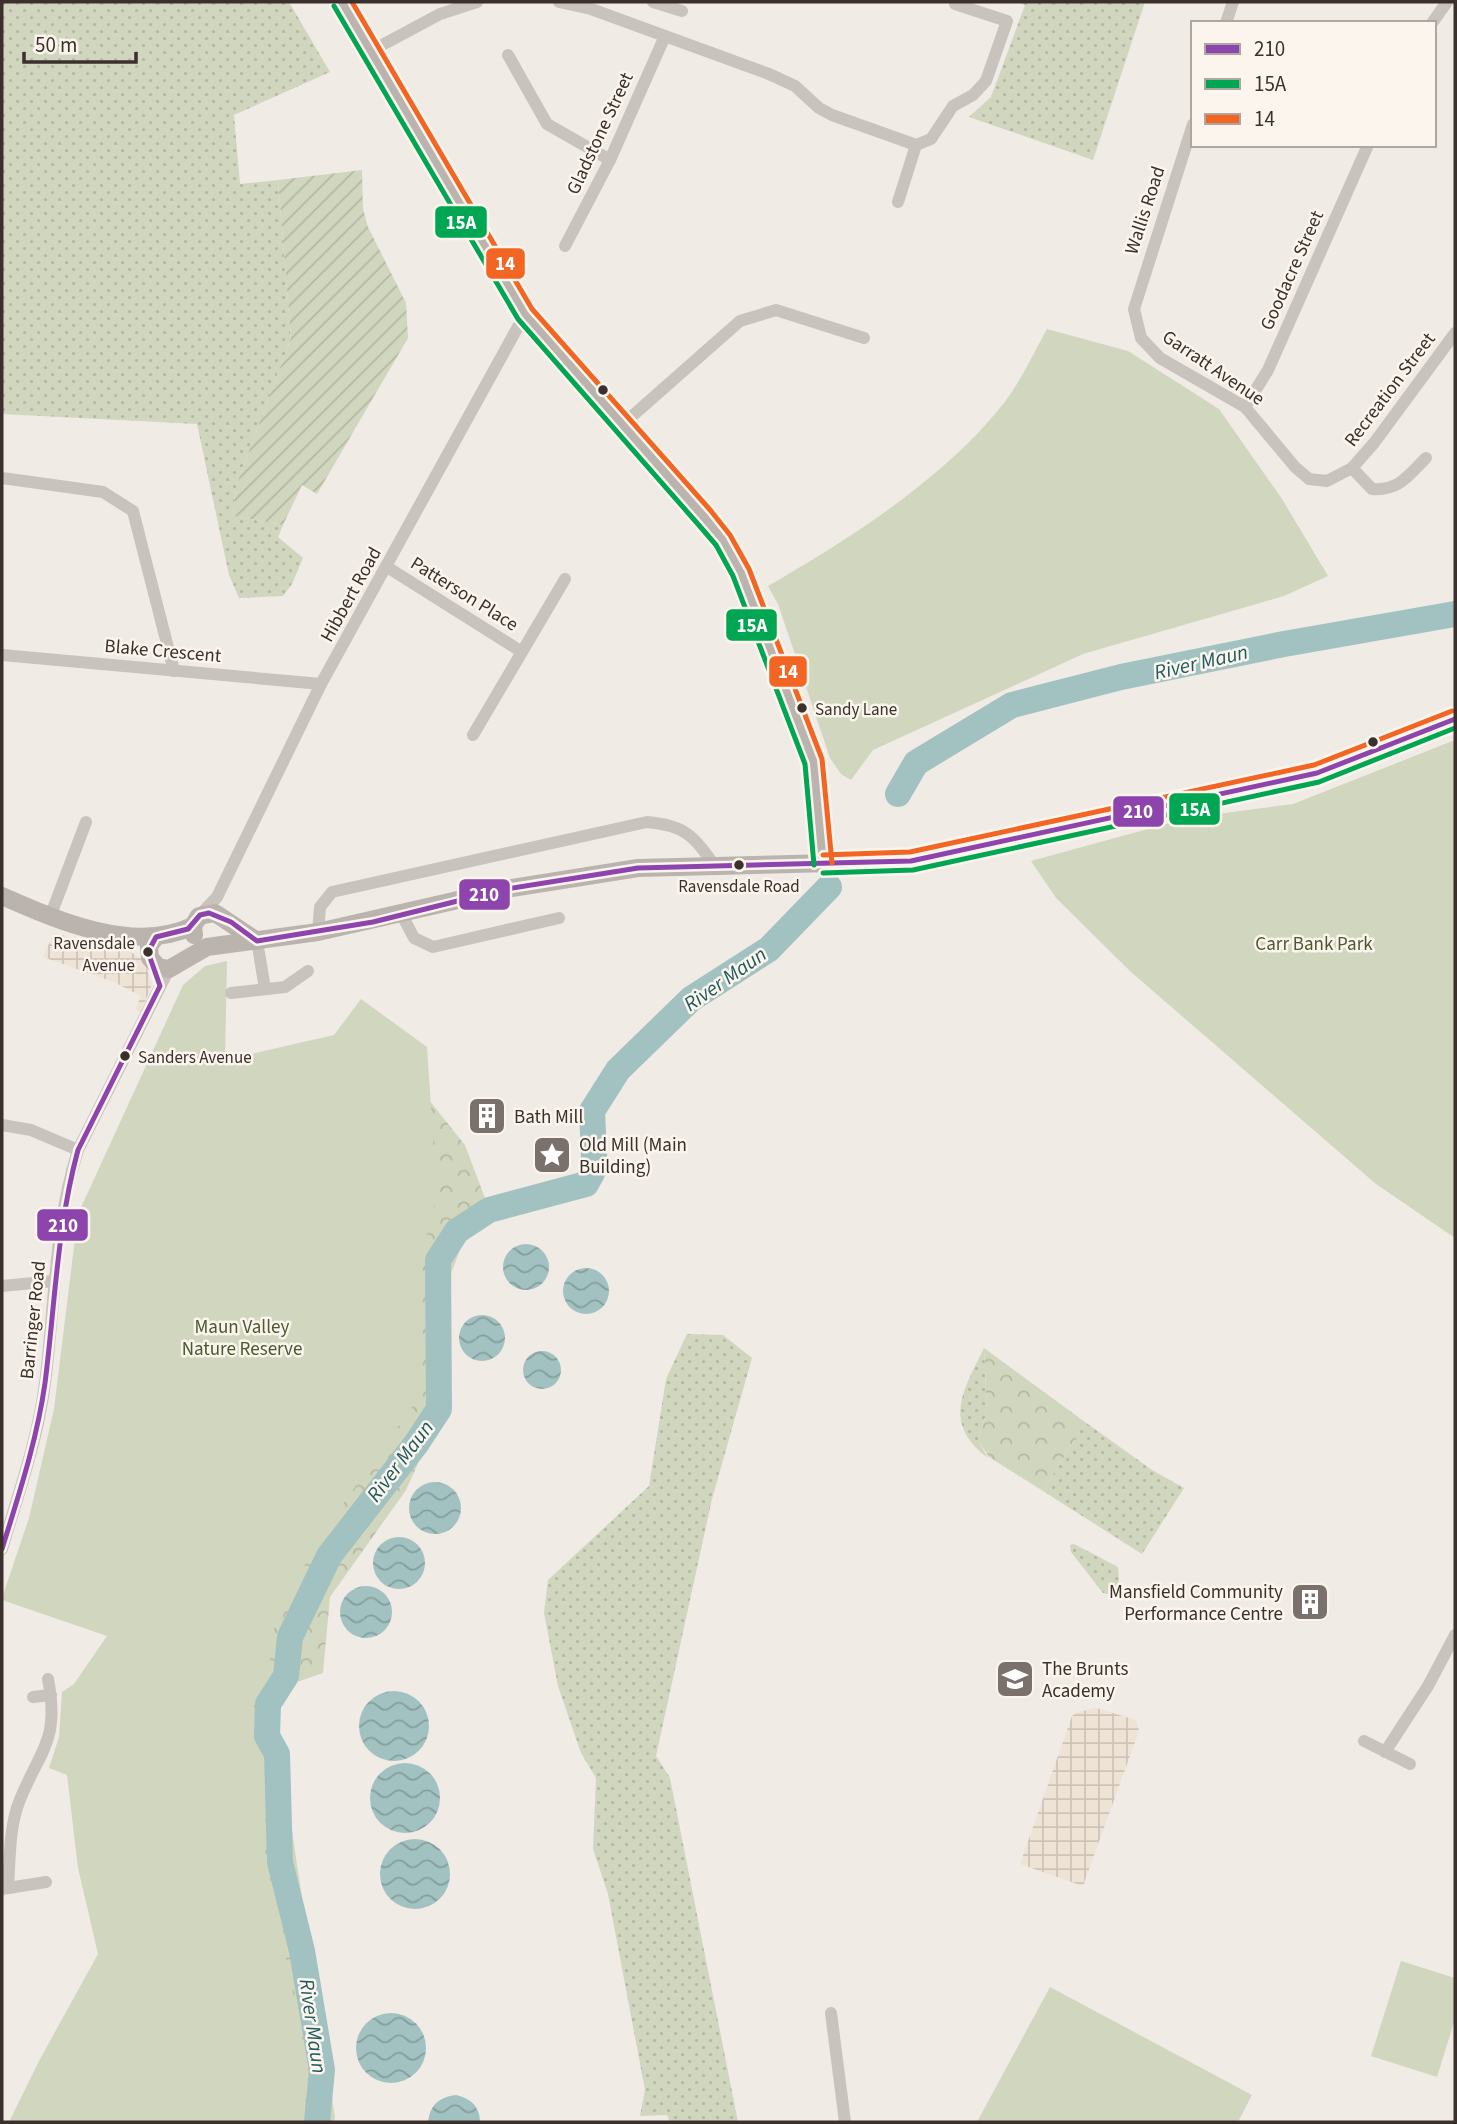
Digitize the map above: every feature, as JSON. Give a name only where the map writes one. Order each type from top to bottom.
[{"type":"main road","points":[[342,2],[525,314],[723,540],[741,572],[814,762],[823,864]]},
{"type":"main road","points":[[2,896],[50,917],[115,935],[163,953],[318,932],[402,915],[506,889],[638,867],[911,860],[1317,773],[1455,719]]},
{"type":"main road","points":[[163,953],[196,921],[209,912],[221,910]]},
{"type":"main road","points":[[221,910],[257,941]]},
{"type":"main road","points":[[213,946],[228,930],[221,910]]},
{"type":"main road","points":[[196,921],[195,937],[213,946]]},
{"type":"street","points":[[370,51],[440,14],[477,2]]},
{"type":"street","points":[[559,2],[592,6],[769,74],[795,86],[818,108],[832,116],[916,145],[931,139],[953,106],[973,95],[986,81],[1007,20],[954,4]]},
{"type":"street","points":[[653,2],[682,11]]},
{"type":"street","points":[[1227,21],[1233,2]]},
{"type":"street","points":[[1433,21],[1447,2]]},
{"type":"street","name":"Gladstone Street","points":[[565,246],[610,160],[665,36]]},
{"type":"street","points":[[508,55],[547,124],[610,160]]},
{"type":"street","name":"Wallis Road","points":[[1135,309],[1191,130]]},
{"type":"street","points":[[898,202],[916,145]]},
{"type":"street","name":"Goodacre Street","points":[[1245,407],[1268,370],[1367,147]]},
{"type":"street","name":"Garratt Avenue","points":[[1135,309],[1141,338],[1160,358],[1245,407],[1294,467],[1309,478],[1327,481],[1352,468]]},
{"type":"street","points":[[622,425],[740,321],[758,313],[776,310],[864,338]]},
{"type":"street","name":"Hibbert Road","points":[[221,910],[321,684],[525,314]]},
{"type":"street","name":"Recreation Street","points":[[1352,468],[1374,443],[1455,333]]},
{"type":"street","points":[[1352,468],[1372,489],[1385,490],[1398,487],[1426,458]]},
{"type":"street","points":[[2,478],[103,492],[133,511],[174,671]]},
{"type":"street","name":"Patterson Place","points":[[387,567],[522,652]]},
{"type":"street","name":"Patterson Place","points":[[473,735],[565,579]]},
{"type":"street","name":"Blake Crescent","points":[[2,655],[321,684]]},
{"type":"street","points":[[50,917],[86,822]]},
{"type":"street","points":[[318,932],[320,906],[332,892],[647,822],[673,824],[698,840],[714,865]]},
{"type":"street","points":[[402,915],[414,938],[433,947],[559,918]]},
{"type":"street","points":[[257,941],[265,989]]},
{"type":"street","name":"Barringer Road","points":[[2,1549],[36,1431],[45,1385],[62,1215],[78,1150],[160,986],[163,953]]},
{"type":"street","points":[[231,993],[285,987],[308,971]]},
{"type":"street","points":[[2,1125],[31,1130],[78,1150]]},
{"type":"street","points":[[2,1286],[54,1281]]},
{"type":"street","points":[[1385,1752],[1428,1686],[1455,1635]]},
{"type":"street","points":[[46,1882],[5,1888],[19,1803],[42,1759],[54,1718],[48,1679]]},
{"type":"street","points":[[33,1697],[51,1695]]},
{"type":"street","points":[[1364,1741],[1410,1764]]},
{"type":"street","points":[[831,2012],[845,2122]]},
{"type":"green space","points":[[2,2],[289,2],[330,72],[234,115],[240,184],[278,180],[291,338],[236,486],[233,516],[283,525],[278,537],[303,558],[292,584],[283,596],[239,598],[229,575],[197,424],[2,414]]},
{"type":"green space","points":[[1016,2],[1145,2],[1093,160],[969,117],[991,97],[1025,5]]},
{"type":"green space","points":[[362,170],[363,209],[368,227],[406,303],[408,338],[317,494],[302,485],[283,525],[233,516],[236,486],[291,338],[278,180]]},
{"type":"green space","points":[[1047,329],[1128,351],[1219,409],[1282,499],[1328,576],[1284,596],[1083,654],[873,750],[851,780],[841,774],[830,758],[778,604],[768,586],[895,505],[953,457],[1004,403]]},
{"type":"green space","name":"Carr Bank Park","points":[[1455,740],[1455,1238],[1376,1184],[1131,972],[1056,898],[1031,861],[1188,818],[1293,804]]},
{"type":"green space","name":"Maun Valley Nature Reserve","points":[[227,961],[225,1060],[334,1035],[361,999],[427,1047],[437,1197],[420,1259],[422,1393],[316,1542],[273,1631],[269,1668],[254,1693],[253,1736],[264,1756],[265,1856],[308,2067],[304,2119],[301,2122],[9,2122],[98,1954],[78,1868],[67,1775],[49,1768],[59,1737],[62,1692],[74,1684],[107,1636],[2,1598],[29,1518],[54,1409],[78,1214],[183,985],[205,966]]},
{"type":"green space","points":[[383,1043],[465,1145],[485,1198],[470,1223],[448,1282],[450,1393],[406,1490],[330,1597],[323,1673],[271,1691],[335,2118],[333,2122],[162,2122],[193,1908]]},
{"type":"green space","points":[[687,1334],[723,1335],[752,1358],[712,1499],[656,1756],[670,1778],[738,2122],[670,2122],[667,2115],[640,2116],[645,2090],[608,1894],[593,1849],[596,1778],[581,1753],[558,1686],[544,1613],[548,1580],[649,1486],[666,1379]]},
{"type":"green space","points":[[984,1348],[987,1411],[978,1440],[988,1458],[965,1432],[961,1419],[964,1392]]},
{"type":"green space","points":[[984,1348],[1085,1422],[1043,1491],[989,1457],[978,1440],[987,1411]]},
{"type":"green space","points":[[1085,1422],[1152,1470],[1184,1488],[1142,1554],[1043,1491]]},
{"type":"green space","points":[[1074,1544],[1118,1567],[1119,1581],[1112,1595],[1103,1593],[1071,1552],[1070,1545]]},
{"type":"green space","points":[[1401,1961],[1455,1978],[1455,2019],[1437,2077],[1371,2056]]},
{"type":"green space","points":[[1050,1987],[1252,2095],[1238,2122],[977,2122]]},
{"type":"shaded area","points":[[54,933],[131,952],[144,961],[152,984],[141,1012],[135,1009],[141,996],[114,982],[43,957]]},
{"type":"shaded area","points":[[1096,1708],[1136,1720],[1139,1731],[1083,1886],[1020,1864],[1072,1716]]},
{"type":"water","points":[[526,1244],[542,1251],[549,1267],[542,1283],[526,1290],[510,1283],[503,1267],[510,1251]]},
{"type":"water","points":[[586,1268],[602,1275],[609,1291],[602,1307],[586,1314],[570,1307],[563,1291],[570,1275]]},
{"type":"water","points":[[482,1315],[498,1322],[505,1338],[498,1354],[482,1361],[466,1354],[459,1338],[466,1322]]},
{"type":"water","points":[[542,1351],[556,1356],[561,1370],[556,1384],[542,1389],[528,1384],[523,1370],[528,1356]]},
{"type":"water","points":[[435,1482],[445,1484],[453,1490],[459,1498],[459,1518],[453,1526],[445,1532],[435,1534],[425,1532],[417,1526],[411,1518],[409,1508],[411,1498],[417,1490],[425,1484]]},
{"type":"water","points":[[399,1537],[409,1539],[417,1545],[423,1553],[423,1573],[417,1581],[409,1587],[399,1589],[389,1587],[381,1581],[375,1573],[373,1563],[375,1553],[381,1545],[389,1539]]},
{"type":"water","points":[[366,1586],[376,1588],[384,1594],[390,1602],[390,1622],[384,1630],[376,1636],[366,1638],[356,1636],[348,1630],[342,1622],[340,1612],[342,1602],[348,1594],[356,1588]]},
{"type":"water","points":[[394,1691],[419,1701],[429,1726],[419,1751],[394,1761],[369,1751],[359,1726],[369,1701]]},
{"type":"water","points":[[405,1763],[430,1773],[440,1798],[430,1823],[405,1833],[380,1823],[370,1798],[380,1773]]},
{"type":"water","points":[[415,1839],[440,1849],[450,1874],[440,1899],[415,1909],[390,1899],[380,1874],[390,1849]]},
{"type":"water","points":[[391,2013],[416,2023],[426,2048],[416,2073],[391,2083],[366,2073],[356,2048],[366,2023]]},
{"type":"water","points":[[456,2095],[474,2104],[480,2122],[428,2122],[436,2103]]},
{"type":"waterway","name":"River Maun","points":[[898,794],[916,763],[1012,705],[1121,677],[1284,644],[1455,614]]},
{"type":"waterway","name":"River Maun","points":[[317,2122],[322,2070],[302,1951],[280,1862],[277,1754],[267,1736],[268,1704],[286,1676],[290,1637],[329,1556],[416,1444],[439,1409],[438,1260],[457,1231],[489,1210],[586,1184],[592,1173],[594,1155],[592,1111],[618,1070],[691,999],[769,949],[829,887]]},
{"type":"transit line","name":"14","points":[[352,2],[532,309],[711,511],[730,535],[749,569],[822,759],[832,863]]},
{"type":"transit line","name":"15A","points":[[334,6],[518,319],[716,545],[733,576],[805,764],[814,865]]},
{"type":"transit line","name":"14","points":[[823,855],[910,852],[1314,765],[1452,711]]},
{"type":"transit line","name":"210","points":[[2,1549],[27,1467],[42,1404],[65,1208],[78,1150],[160,986],[148,952],[156,937],[188,929],[200,915],[209,913],[231,922],[257,941],[373,922],[506,889],[638,868],[911,861],[1317,773],[1455,719]]},
{"type":"transit line","name":"15A","points":[[823,873],[913,870],[1319,782],[1455,728]]},
{"type":"place","name":"Sandy Lane","points":[[802,708]]},
{"type":"place","name":"Ravensdale Road","points":[[739,865]]},
{"type":"place","name":"Ravensdale Avenue","points":[[148,952]]},
{"type":"place","name":"Sanders Avenue","points":[[125,1056]]},
{"type":"place","name":"Bath Mill","points":[[487,1116]]},
{"type":"place","name":"Old Mill (Main Building)","points":[[552,1155]]},
{"type":"place","name":"Mansfield Community Performance Centre","points":[[1310,1602]]},
{"type":"place","name":"The Brunts Academy","points":[[1015,1679]]}]
